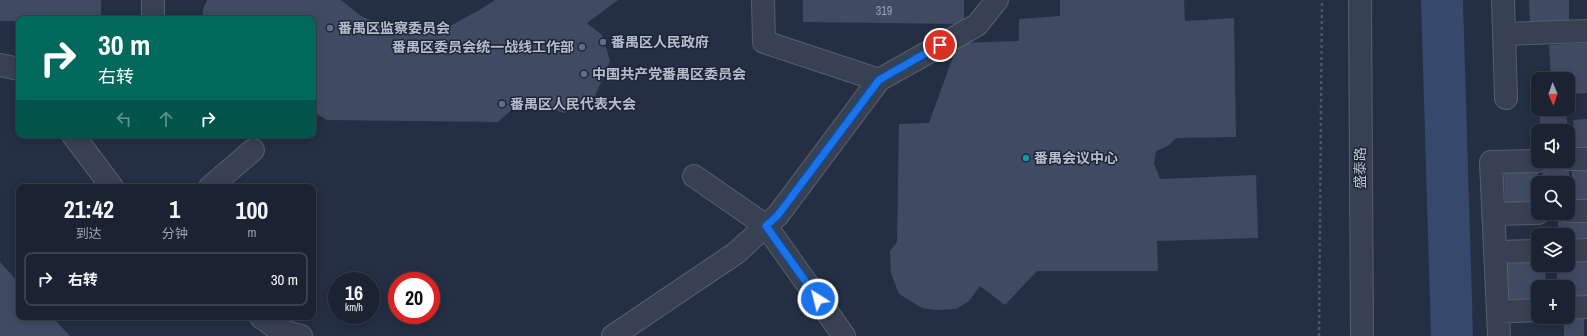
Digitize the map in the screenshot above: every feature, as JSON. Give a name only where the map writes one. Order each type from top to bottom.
[{"type":"street","points":[[153,0],[153,16]]},
{"type":"street","points":[[763,0],[764,42],[879,80]]},
{"type":"street","points":[[614,336],[736,253],[778,215],[879,80],[977,24],[997,0]]},
{"type":"street","name":"盛泰路","points":[[1360,0],[1362,336]]},
{"type":"street","points":[[1503,0],[1506,98]]},
{"type":"street","points":[[1504,34],[1587,31]]},
{"type":"street","points":[[0,65],[16,68]]},
{"type":"street","points":[[75,138],[110,184]]},
{"type":"street","points":[[213,184],[253,150]]},
{"type":"street","points":[[1575,160],[1587,159]]},
{"type":"street","points":[[1499,336],[1491,162],[1531,161]]},
{"type":"street","points":[[694,176],[766,226],[844,336]]},
{"type":"street","points":[[1575,211],[1587,211]]},
{"type":"street","points":[[1493,214],[1531,213]]},
{"type":"street","points":[[1575,251],[1587,250]]},
{"type":"street","points":[[1495,252],[1531,251]]},
{"type":"street","points":[[1575,308],[1587,307]]},
{"type":"street","points":[[1498,312],[1531,310]]},
{"type":"street","points":[[265,320],[280,330],[302,336]]},
{"type":"path","points":[[1319,336],[1322,0]]},
{"type":"building","points":[[0,0],[101,0],[101,16],[16,16],[16,21],[0,21]]},
{"type":"building","points":[[207,0],[341,0],[361,16],[386,27],[420,32],[452,25],[495,0],[618,0],[587,23],[602,35],[610,61],[595,96],[564,113],[543,106],[519,103],[498,122],[327,120],[316,114],[316,16],[203,16],[203,9]]},
{"type":"building","points":[[803,0],[964,0],[964,24],[803,22]]},
{"type":"building","name":"番禺会议中心","points":[[1060,0],[1184,0],[1185,21],[1234,18],[1236,137],[1176,138],[1168,146],[1156,151],[1154,164],[1160,179],[1256,175],[1258,238],[1157,241],[1158,271],[1037,271],[1005,305],[980,286],[969,301],[956,309],[936,310],[922,308],[899,294],[891,273],[890,251],[897,242],[899,124],[929,123],[958,43],[1019,41],[1019,19],[1060,16]]},
{"type":"building","points":[[1529,0],[1569,0],[1569,23],[1530,25]]},
{"type":"building","points":[[1587,43],[1587,93],[1575,94],[1575,72],[1551,72],[1549,45]]},
{"type":"building","points":[[1539,116],[1567,116],[1567,124],[1540,124]]},
{"type":"building","points":[[1587,119],[1587,154],[1577,155],[1575,124],[1573,124],[1573,120]]},
{"type":"building","points":[[1587,160],[1587,204],[1575,206],[1575,176],[1572,176],[1571,168],[1575,168],[1575,162]]},
{"type":"building","points":[[1542,168],[1568,168],[1569,176],[1543,176]]},
{"type":"building","points":[[1538,171],[1538,176],[1531,176],[1531,203],[1505,204],[1504,172]]},
{"type":"building","points":[[1575,217],[1587,217],[1587,247],[1575,247],[1575,228],[1558,228],[1558,220],[1575,220]]},
{"type":"building","points":[[1531,255],[1531,272],[1545,272],[1546,280],[1531,280],[1531,306],[1505,308],[1500,258]]},
{"type":"building","points":[[1587,259],[1587,303],[1575,304],[1575,280],[1557,280],[1557,272],[1575,272],[1575,260]]},
{"type":"building","points":[[0,262],[16,280],[16,320],[55,320],[70,336],[0,336]]},
{"type":"building","points":[[1584,313],[1584,336],[1564,336],[1564,324],[1575,324],[1575,315]]},
{"type":"waterway","points":[[1442,0],[1452,336]]},
{"type":"place","name":"番禺区监察委员会","points":[[330,28]]},
{"type":"place","name":"番禺区人民政府","points":[[603,42]]},
{"type":"place","name":"番禺区委员会统一战线工作部","points":[[582,47]]},
{"type":"place","name":"中国共产党番禺区委员会","points":[[584,74]]},
{"type":"place","name":"番禺区人民代表大会","points":[[502,104]]},
{"type":"place","name":"番禺会议中心","points":[[1026,158]]},
{"type":"route","points":[[818,299],[766,226],[778,215],[879,80],[940,45]]}]
